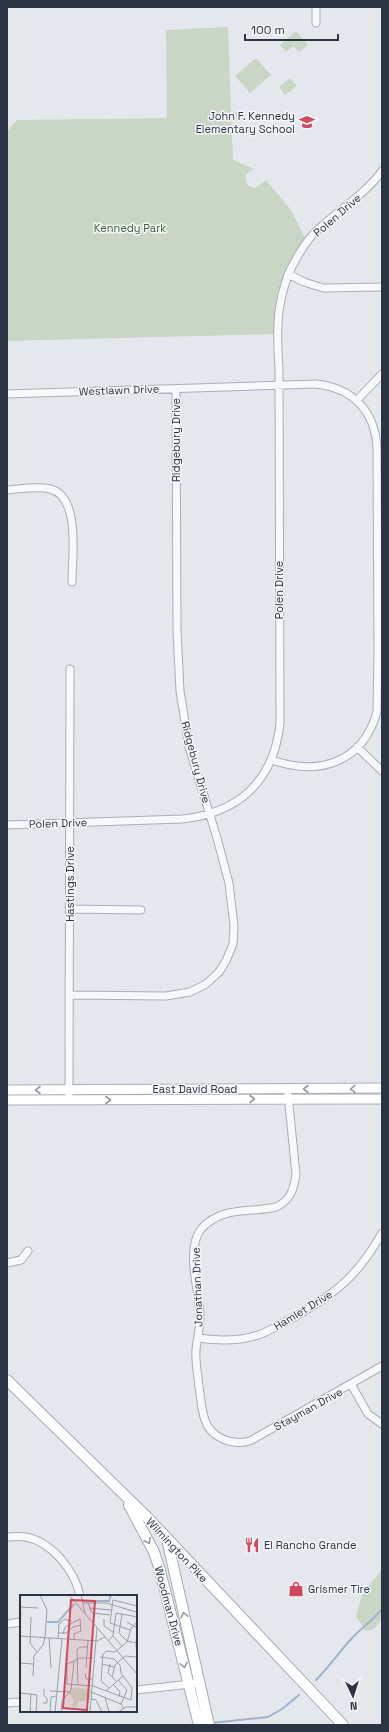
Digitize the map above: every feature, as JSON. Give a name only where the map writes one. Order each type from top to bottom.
[{"type":"main road","name":"Wilmington Pike","points":[[7,1380],[167,1539],[343,1725]]},
{"type":"main road","name":"Woodman Drive","points":[[123,1494],[154,1552],[160,1569],[188,1685],[204,1724]]},
{"type":"main road","name":"Woodman Drive","points":[[167,1539],[200,1683],[204,1724]]},
{"type":"main road","points":[[160,1569],[173,1566]]},
{"type":"main road","points":[[179,1646],[191,1644]]},
{"type":"street","points":[[316,7],[316,24]]},
{"type":"street","name":"Polen Drive","points":[[7,825],[182,819],[210,815],[224,809],[241,798],[261,778],[272,760],[280,723],[279,385],[277,317],[281,294],[294,262],[311,237],[320,227],[381,175]]},
{"type":"street","points":[[288,274],[304,282],[323,288],[382,287]]},
{"type":"street","points":[[272,760],[296,767],[316,767],[343,758],[357,747],[367,734],[376,712],[378,644],[376,441],[371,423],[357,400],[382,374]]},
{"type":"street","name":"Westlawn Drive","points":[[7,394],[279,385],[324,385],[342,391],[357,400]]},
{"type":"street","name":"Ridgebury Drive","points":[[69,995],[166,996],[184,994],[206,984],[219,972],[230,953],[233,944],[234,926],[229,883],[221,850],[189,747],[180,691],[177,630],[176,389]]},
{"type":"street","points":[[7,490],[50,489],[64,498],[72,517],[72,582]]},
{"type":"street","name":"Hastings Drive","points":[[69,1100],[70,669]]},
{"type":"street","points":[[357,747],[382,771]]},
{"type":"street","points":[[70,909],[140,910]]},
{"type":"street","name":"East David Road","points":[[7,1090],[382,1088]]},
{"type":"street","name":"Jonathan Drive","points":[[232,1442],[223,1439],[213,1432],[204,1419],[196,1358],[200,1315],[194,1262],[195,1240],[201,1229],[215,1217],[231,1212],[276,1207],[282,1204],[289,1197],[295,1184],[296,1174],[288,1089]]},
{"type":"street","name":"East David Road","points":[[7,1100],[382,1099]]},
{"type":"street","name":"Hamlet Drive","points":[[198,1338],[219,1340],[257,1335],[315,1306],[331,1295],[355,1273],[365,1261],[382,1233]]},
{"type":"street","points":[[7,1263],[20,1260],[28,1252]]},
{"type":"street","name":"Stayman Drive","points":[[232,1442],[250,1441],[382,1366]]},
{"type":"street","points":[[351,1384],[368,1414],[382,1424]]},
{"type":"street","points":[[7,1537],[26,1537],[40,1542],[49,1548],[73,1576],[80,1595]]},
{"type":"street","points":[[7,1624],[20,1622]]},
{"type":"street","points":[[137,1690],[200,1683]]},
{"type":"street","points":[[7,1703],[20,1702]]},
{"type":"green space","name":"Kennedy Park","points":[[228,27],[231,113],[237,112],[242,119],[239,122],[231,114],[233,160],[254,169],[246,176],[247,184],[250,186],[255,188],[266,180],[291,210],[307,242],[288,274],[277,334],[7,341],[7,131],[17,120],[167,118],[166,30]]},
{"type":"green space","points":[[296,31],[308,45],[299,52],[293,46],[286,52],[280,45]]},
{"type":"green space","points":[[256,58],[271,75],[250,93],[235,76]]},
{"type":"green space","points":[[290,78],[297,86],[285,95],[279,87]]},
{"type":"green space","points":[[382,1569],[382,1619],[374,1629],[365,1631],[356,1616],[362,1595]]},
{"type":"waterway","points":[[316,1680],[353,1637],[382,1609]]},
{"type":"waterway","points":[[211,1723],[268,1717],[282,1709],[299,1695]]},
{"type":"place","name":"John F. Kennedy Elementary School","points":[[307,122]]},
{"type":"place","name":"El Rancho Grande","points":[[252,1545]]},
{"type":"place","name":"Grismer Tire","points":[[296,1589]]}]
